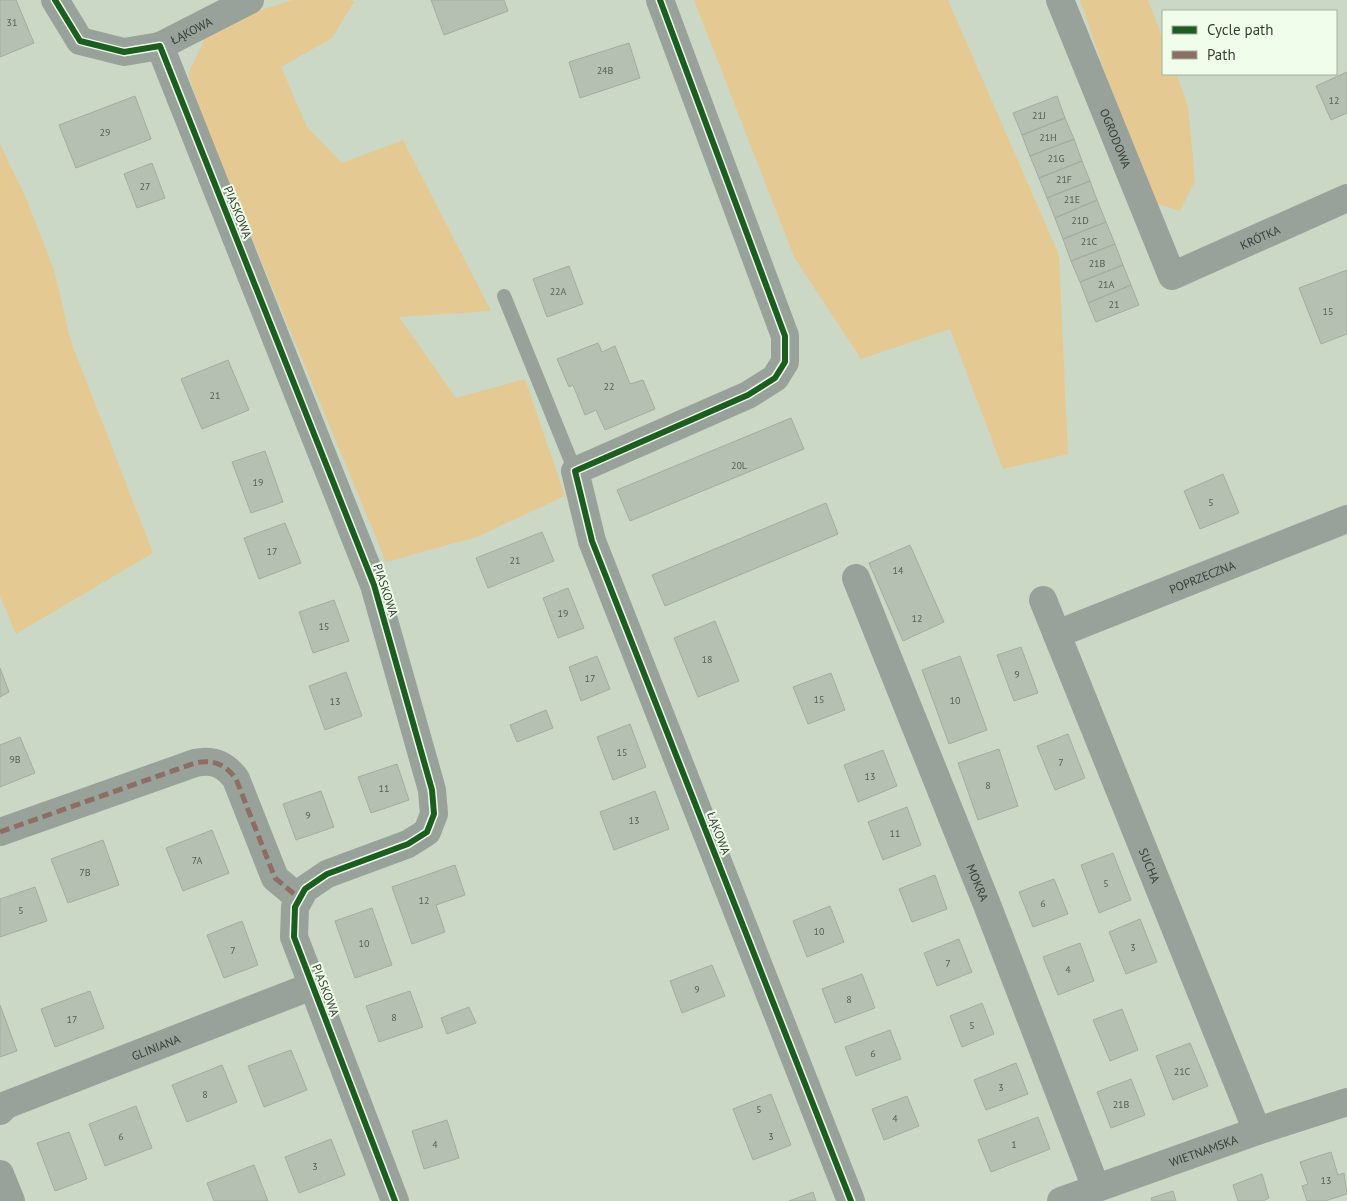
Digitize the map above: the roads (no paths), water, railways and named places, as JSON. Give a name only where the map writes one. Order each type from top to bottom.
[{"type":"street","points":[[55,0],[80,41],[124,52],[160,46]]},
{"type":"street","name":"ŁĄKOWA","points":[[160,46],[250,0]]},
{"type":"street","points":[[575,470],[748,395],[775,378],[784,362],[785,336],[660,0]]},
{"type":"street","name":"OGRODOWA","points":[[1060,0],[1172,276]]},
{"type":"street","name":"PIASKOWA","points":[[160,46],[374,585],[432,790],[434,814],[427,832],[408,844],[327,874],[305,889],[295,907],[294,937],[387,1198]]},
{"type":"street","name":"KRÓTKA","points":[[1172,276],[1347,198]]},
{"type":"street","name":"ŁĄKOWA","points":[[575,470],[592,541],[851,1201]]},
{"type":"street","name":"POPRZECZNA","points":[[1057,634],[1347,519]]},
{"type":"street","name":"MOKRA","points":[[856,578],[982,893],[1096,1188]]},
{"type":"street","name":"SUCHA","points":[[1043,600],[1257,1131]]},
{"type":"street","points":[[0,832],[195,763],[214,761],[230,771],[236,779],[275,878],[300,898]]},
{"type":"street","name":"GLINIANA","points":[[0,1111],[6,1104],[312,986]]},
{"type":"street","name":"WIETNAMSKA","points":[[1061,1201],[1257,1131],[1347,1102]]},
{"type":"street","points":[[0,1174],[11,1201]]},
{"type":"lane","points":[[504,296],[575,470]]}]
